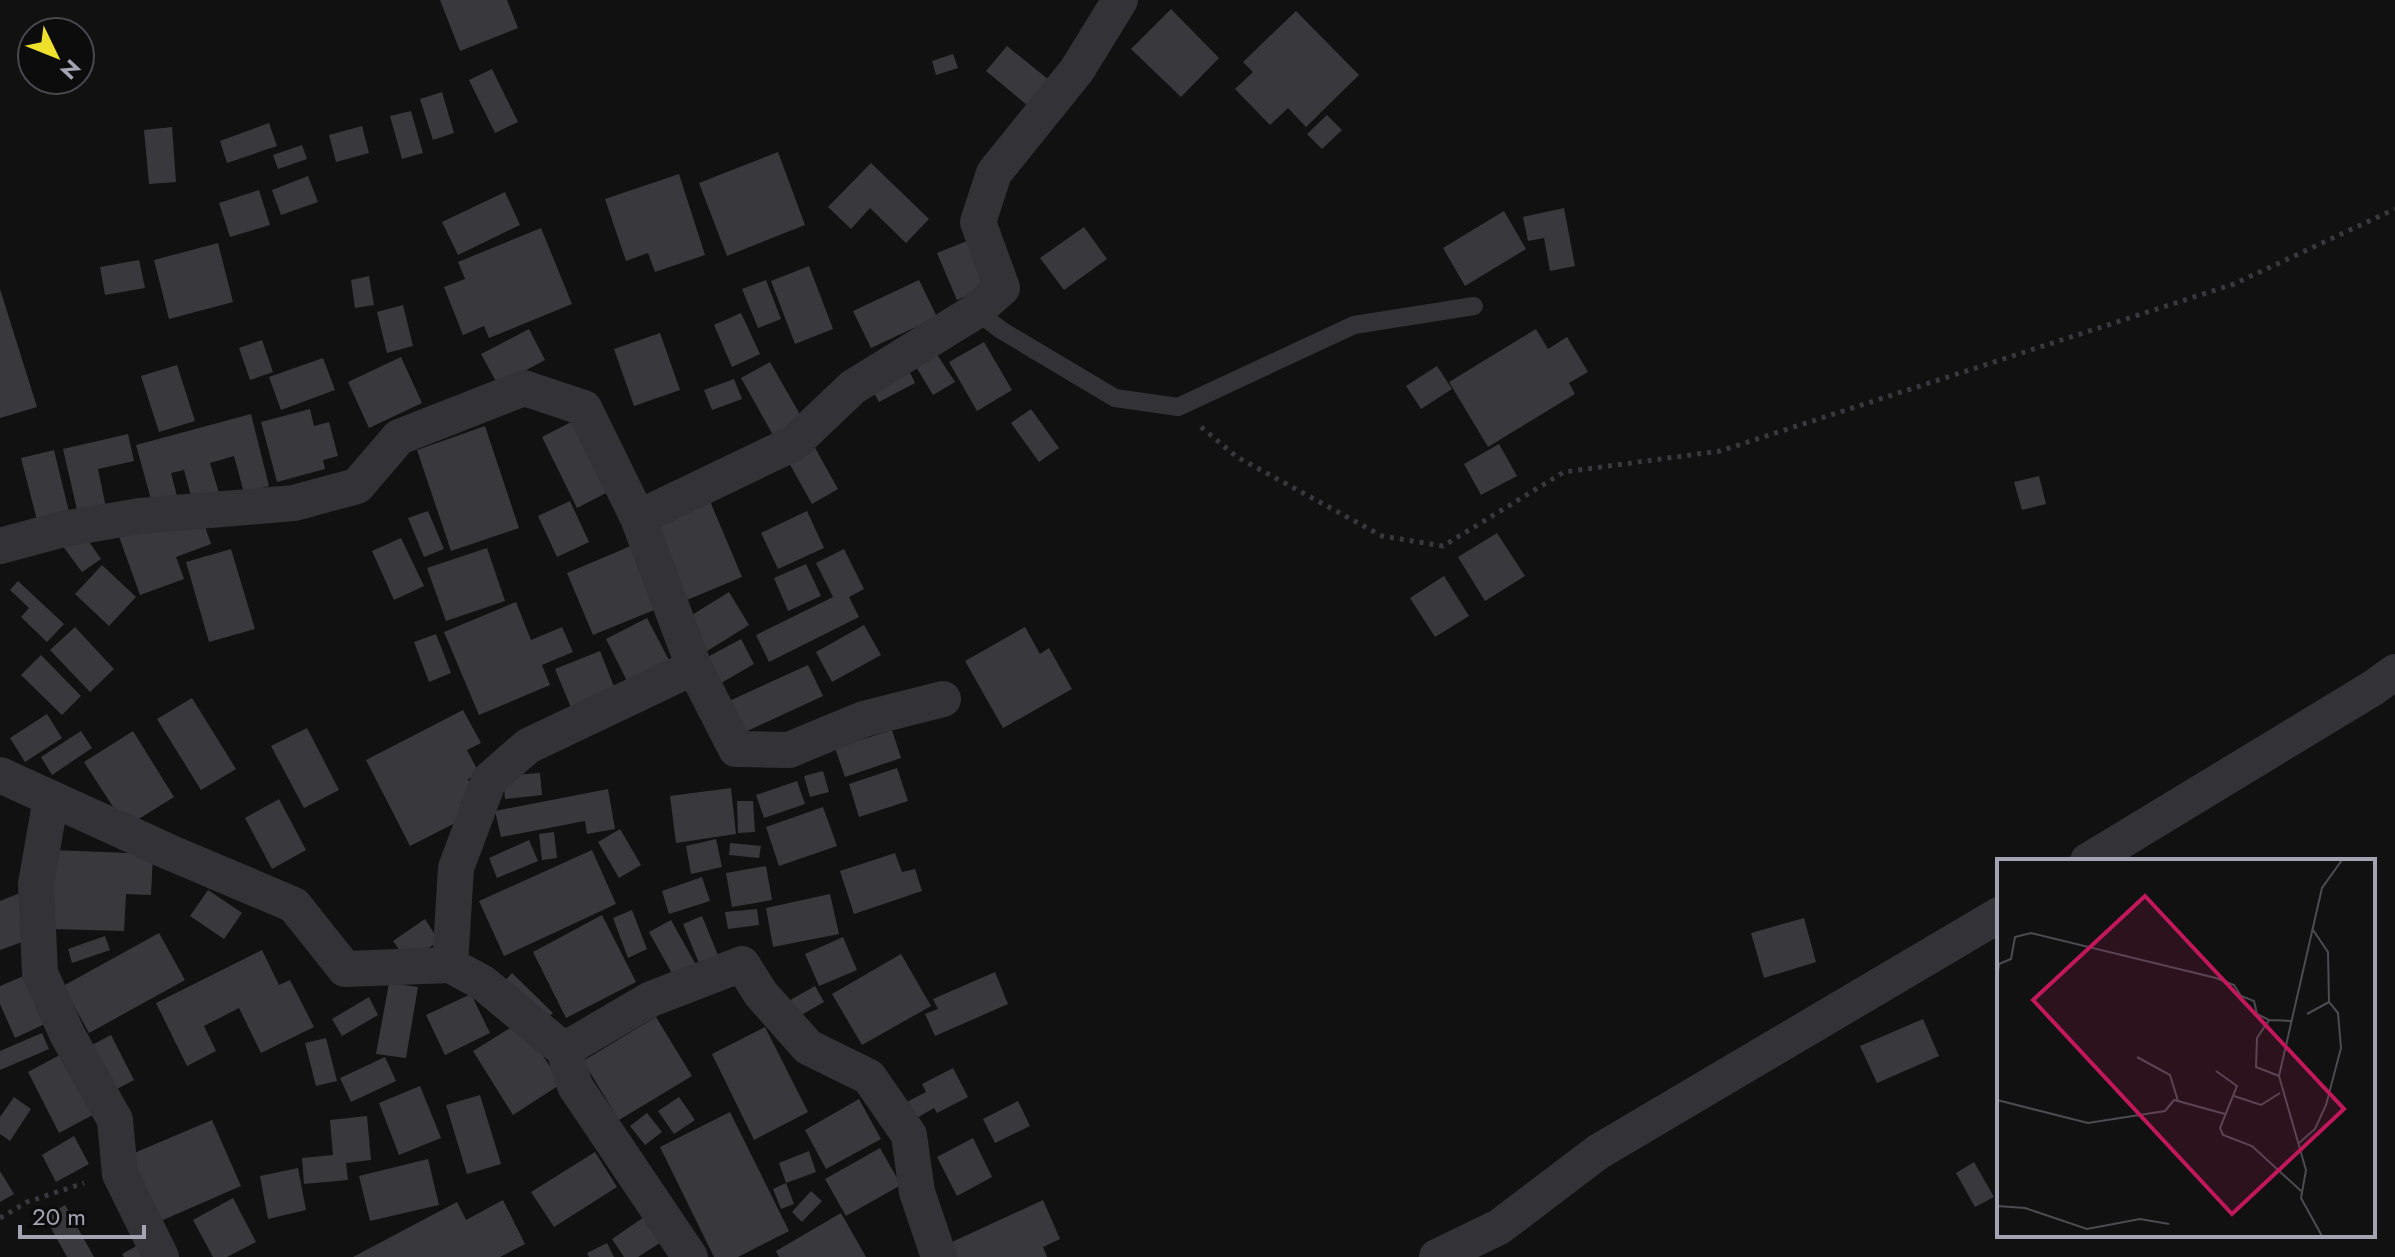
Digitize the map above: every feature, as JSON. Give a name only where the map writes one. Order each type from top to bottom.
[{"type":"street","points":[[638,518],[794,443],[853,387],[976,311],[1002,288],[978,222],[994,173],[1077,70],[1120,0]]},
{"type":"street","points":[[0,546],[63,529],[140,516],[294,503],[357,486],[399,437],[524,388],[584,408],[638,518],[694,667],[736,749],[789,750],[864,719],[943,699]]},
{"type":"street","points":[[450,965],[456,868],[489,780],[528,746],[694,667]]},
{"type":"street","points":[[2091,859],[2395,672]]},
{"type":"street","points":[[0,775],[294,905],[345,969],[450,965],[483,983],[564,1050],[575,1086],[690,1257]]},
{"type":"street","points":[[51,798],[36,884],[40,973],[67,1034],[115,1120],[120,1174],[161,1257]]},
{"type":"street","points":[[1437,1257],[1499,1227],[1598,1152],[1997,916]]},
{"type":"street","points":[[564,1050],[651,999],[742,964],[761,994],[808,1047],[869,1077],[909,1135],[917,1192],[939,1257]]},
{"type":"lane","points":[[976,311],[1001,330],[1115,398],[1178,407],[1354,325],[1474,306]]},
{"type":"path","points":[[1178,407],[1237,457],[1382,536],[1443,546],[1564,472],[1720,451],[2234,284],[2395,209]]},
{"type":"path","points":[[0,1218],[27,1202],[98,1178],[120,1174]]},
{"type":"building","points":[[440,0],[507,0],[518,28],[460,51]]},
{"type":"building","points":[[1171,9],[1219,58],[1181,97],[1131,49]]},
{"type":"building","points":[[1296,11],[1359,75],[1306,127],[1288,108],[1270,125],[1235,89],[1253,72],[1243,62]]},
{"type":"building","points":[[1007,46],[1054,84],[1033,110],[986,71]]},
{"type":"building","points":[[953,54],[958,68],[936,75],[932,61]]},
{"type":"building","points":[[492,69],[518,122],[495,133],[469,80]]},
{"type":"building","points":[[442,92],[454,133],[433,140],[420,99]]},
{"type":"building","points":[[411,111],[423,153],[402,159],[390,116]]},
{"type":"building","points":[[1327,115],[1342,130],[1322,149],[1307,134]]},
{"type":"building","points":[[269,123],[277,146],[227,163],[220,141]]},
{"type":"building","points":[[362,126],[369,153],[336,162],[329,135]]},
{"type":"building","points":[[172,127],[176,182],[149,184],[144,130]]},
{"type":"building","points":[[302,145],[307,159],[278,169],[273,155]]},
{"type":"building","points":[[778,152],[805,225],[727,256],[699,183]]},
{"type":"building","points":[[871,163],[929,219],[906,243],[870,208],[851,229],[828,207]]},
{"type":"building","points":[[679,174],[705,255],[655,272],[648,253],[626,261],[605,199]]},
{"type":"building","points":[[308,176],[318,202],[281,215],[272,190]]},
{"type":"building","points":[[259,190],[270,225],[230,237],[219,203]]},
{"type":"building","points":[[505,192],[520,225],[458,255],[442,222]]},
{"type":"building","points":[[1564,208],[1575,266],[1550,271],[1544,238],[1528,241],[1523,217]]},
{"type":"building","points":[[1504,211],[1526,249],[1465,286],[1443,248]]},
{"type":"building","points":[[1084,227],[1107,259],[1064,290],[1040,258]]},
{"type":"building","points":[[541,228],[572,304],[489,338],[484,326],[463,335],[444,287],[465,279],[458,262]]},
{"type":"building","points":[[967,241],[987,287],[957,300],[937,253]]},
{"type":"building","points":[[218,243],[233,302],[169,319],[154,260]]},
{"type":"building","points":[[139,260],[145,288],[105,295],[100,267]]},
{"type":"building","points":[[809,266],[833,329],[795,344],[771,281]]},
{"type":"building","points":[[369,276],[374,305],[355,308],[351,280]]},
{"type":"building","points":[[766,280],[781,319],[758,328],[742,289]]},
{"type":"building","points":[[919,280],[937,317],[871,348],[853,311]]},
{"type":"building","points":[[0,289],[37,407],[0,418]]},
{"type":"building","points":[[403,305],[413,346],[387,353],[377,312]]},
{"type":"building","points":[[741,313],[760,354],[732,367],[714,325]]},
{"type":"building","points":[[529,329],[545,360],[498,385],[481,354]]},
{"type":"building","points":[[1536,329],[1548,349],[1567,337],[1588,372],[1569,383],[1575,394],[1488,447],[1449,382]]},
{"type":"building","points":[[660,333],[680,390],[634,406],[614,349]]},
{"type":"building","points":[[262,340],[273,372],[250,380],[239,348]]},
{"type":"building","points":[[984,342],[1012,390],[977,411],[949,362]]},
{"type":"building","points":[[936,353],[955,382],[933,395],[915,365]]},
{"type":"building","points":[[401,357],[422,403],[369,428],[348,382]]},
{"type":"building","points":[[323,358],[335,390],[281,410],[269,377]]},
{"type":"building","points":[[770,362],[802,418],[773,435],[741,378]]},
{"type":"building","points":[[906,364],[915,383],[879,402],[869,383]]},
{"type":"building","points":[[177,365],[195,421],[159,432],[141,376]]},
{"type":"building","points":[[1437,366],[1452,389],[1421,409],[1406,386]]},
{"type":"building","points":[[734,379],[742,399],[712,410],[704,390]]},
{"type":"building","points":[[310,409],[314,426],[329,422],[338,456],[323,460],[325,469],[277,482],[261,422]]},
{"type":"building","points":[[1031,409],[1059,448],[1039,462],[1011,423]]},
{"type":"building","points":[[251,414],[269,486],[244,493],[234,456],[210,463],[219,493],[192,500],[184,470],[171,473],[177,496],[152,503],[136,445]]},
{"type":"building","points":[[575,420],[610,491],[577,508],[542,437]]},
{"type":"building","points":[[485,426],[519,528],[451,551],[417,450]]},
{"type":"building","points":[[128,434],[134,461],[98,469],[106,508],[78,514],[63,449]]},
{"type":"building","points":[[1499,444],[1517,476],[1481,495],[1464,464]]},
{"type":"building","points":[[814,446],[838,489],[812,504],[788,461]]},
{"type":"building","points":[[54,450],[70,516],[38,524],[21,458]]},
{"type":"building","points":[[2039,476],[2046,504],[2022,510],[2014,482]]},
{"type":"building","points":[[570,501],[589,542],[557,557],[538,516]]},
{"type":"building","points":[[710,501],[742,577],[687,600],[656,524]]},
{"type":"building","points":[[428,511],[444,549],[424,557],[408,518]]},
{"type":"building","points":[[807,511],[824,548],[778,569],[761,533]]},
{"type":"building","points":[[201,515],[211,544],[176,557],[184,579],[140,595],[117,531]]},
{"type":"building","points":[[79,527],[101,559],[82,572],[59,541]]},
{"type":"building","points":[[1497,533],[1525,576],[1485,601],[1458,557]]},
{"type":"building","points":[[401,538],[424,586],[394,600],[372,551]]},
{"type":"building","points":[[633,545],[659,608],[593,635],[567,573]]},
{"type":"building","points":[[487,548],[505,601],[446,621],[427,568]]},
{"type":"building","points":[[231,549],[255,629],[209,642],[186,562]]},
{"type":"building","points":[[844,549],[864,589],[849,597],[859,617],[769,662],[756,635],[833,597],[816,563]]},
{"type":"building","points":[[806,564],[821,596],[788,611],[774,578]]},
{"type":"building","points":[[102,565],[136,597],[109,626],[75,594]]},
{"type":"building","points":[[1444,576],[1469,616],[1435,637],[1410,598]]},
{"type":"building","points":[[18,581],[64,624],[47,642],[21,617],[29,608],[10,590]]},
{"type":"building","points":[[729,592],[749,625],[704,653],[684,620]]},
{"type":"building","points":[[516,602],[531,640],[562,627],[573,652],[542,665],[550,685],[479,715],[444,632]]},
{"type":"building","points":[[647,618],[670,662],[628,683],[606,639]]},
{"type":"building","points":[[864,625],[881,655],[832,682],[816,652]]},
{"type":"building","points":[[75,627],[114,669],[90,692],[50,650]]},
{"type":"building","points":[[1025,627],[1040,654],[1049,648],[1072,689],[1003,728],[965,661]]},
{"type":"building","points":[[436,634],[451,673],[429,682],[414,642]]},
{"type":"building","points":[[741,639],[754,664],[716,686],[702,660]]},
{"type":"building","points":[[600,651],[616,692],[572,710],[555,669]]},
{"type":"building","points":[[41,655],[81,696],[62,715],[21,675]]},
{"type":"building","points":[[808,665],[823,696],[741,734],[727,702]]},
{"type":"building","points":[[192,698],[236,769],[201,790],[157,719]]},
{"type":"building","points":[[463,710],[481,743],[467,750],[479,773],[468,779],[476,795],[461,802],[469,816],[410,846],[366,760]]},
{"type":"building","points":[[47,714],[62,738],[25,762],[10,738]]},
{"type":"building","points":[[307,728],[339,790],[304,808],[271,746]]},
{"type":"building","points":[[892,730],[901,758],[845,777],[835,748]]},
{"type":"building","points":[[81,731],[92,748],[52,775],[41,757]]},
{"type":"building","points":[[133,731],[174,797],[126,827],[84,762]]},
{"type":"building","points":[[897,768],[908,801],[859,817],[849,784]]},
{"type":"building","points":[[823,771],[829,792],[810,797],[804,776]]},
{"type":"building","points":[[540,773],[542,795],[505,799],[503,776]]},
{"type":"building","points":[[797,781],[805,804],[764,818],[756,795]]},
{"type":"building","points":[[731,788],[736,834],[676,843],[670,796]]},
{"type":"building","points":[[608,789],[615,829],[587,834],[585,821],[501,837],[495,811]]},
{"type":"building","points":[[279,799],[306,850],[272,869],[245,818]]},
{"type":"building","points":[[737,801],[753,801],[755,832],[738,833]]},
{"type":"building","points":[[823,807],[837,846],[779,866],[766,827]]},
{"type":"building","points":[[620,829],[641,865],[619,878],[598,842]]},
{"type":"building","points":[[554,832],[557,858],[542,860],[539,834]]},
{"type":"building","points":[[716,839],[722,867],[691,874],[686,846]]},
{"type":"building","points":[[529,840],[538,861],[497,878],[489,858]]},
{"type":"building","points":[[730,843],[761,846],[759,858],[729,855]]},
{"type":"building","points":[[53,850],[153,854],[151,895],[126,894],[124,931],[52,929]]},
{"type":"building","points":[[592,850],[616,904],[504,956],[479,901]]},
{"type":"building","points":[[895,853],[902,872],[915,869],[922,891],[854,914],[840,871]]},
{"type":"building","points":[[766,866],[772,900],[732,907],[726,873]]},
{"type":"building","points":[[702,877],[710,901],[669,914],[662,891]]},
{"type":"building","points":[[208,890],[242,913],[224,939],[190,916]]},
{"type":"building","points":[[20,893],[36,937],[0,950],[0,901]]},
{"type":"building","points":[[830,894],[839,934],[773,947],[766,908]]},
{"type":"building","points":[[757,909],[759,925],[728,929],[725,912]]},
{"type":"building","points":[[632,910],[647,949],[628,958],[613,918]]},
{"type":"building","points":[[602,915],[636,982],[566,1018],[533,952]]},
{"type":"building","points":[[702,916],[722,965],[703,973],[683,924]]},
{"type":"building","points":[[1804,918],[1816,962],[1764,978],[1751,933]]},
{"type":"building","points":[[425,919],[439,941],[408,962],[393,941]]},
{"type":"building","points":[[671,920],[696,965],[674,977],[649,932]]},
{"type":"building","points":[[159,933],[185,980],[89,1033],[63,986]]},
{"type":"building","points":[[105,936],[110,950],[72,963],[68,949]]},
{"type":"building","points":[[843,937],[857,970],[819,986],[805,954]]},
{"type":"building","points":[[262,950],[279,985],[290,980],[314,1027],[261,1053],[239,1008],[204,1026],[216,1051],[187,1066],[156,1003]]},
{"type":"building","points":[[901,954],[931,1006],[862,1045],[832,994]]},
{"type":"building","points":[[995,972],[1008,1004],[935,1036],[925,1014],[938,1009],[933,999]]},
{"type":"building","points":[[512,973],[553,1013],[540,1025],[500,986]]},
{"type":"building","points":[[26,975],[47,1023],[15,1038],[0,1004],[0,986]]},
{"type":"building","points":[[389,983],[418,987],[406,1058],[376,1054]]},
{"type":"building","points":[[815,986],[824,1002],[794,1019],[785,1003]]},
{"type":"building","points":[[471,994],[490,1033],[445,1055],[426,1015]]},
{"type":"building","points":[[369,997],[378,1015],[342,1036],[332,1019]]},
{"type":"building","points":[[656,1017],[692,1076],[619,1120],[583,1061]]},
{"type":"building","points":[[1923,1019],[1939,1056],[1877,1083],[1860,1046]]},
{"type":"building","points":[[521,1021],[561,1084],[513,1115],[473,1051]]},
{"type":"building","points":[[765,1027],[808,1112],[754,1140],[712,1054]]},
{"type":"building","points":[[42,1033],[49,1049],[0,1070],[0,1051]]},
{"type":"building","points":[[111,1035],[134,1080],[115,1090],[92,1045]]},
{"type":"building","points":[[326,1038],[337,1081],[316,1086],[305,1043]]},
{"type":"building","points":[[69,1050],[102,1110],[59,1133],[28,1072]]},
{"type":"building","points":[[385,1057],[396,1081],[351,1102],[340,1078]]},
{"type":"building","points":[[953,1068],[968,1097],[937,1113],[934,1108],[910,1122],[901,1105],[926,1092],[922,1084]]},
{"type":"building","points":[[420,1086],[441,1138],[399,1155],[379,1103]]},
{"type":"building","points":[[480,1095],[501,1164],[467,1174],[446,1105]]},
{"type":"building","points":[[14,1097],[31,1109],[10,1141],[0,1134],[0,1117]]},
{"type":"building","points":[[679,1097],[695,1120],[674,1134],[658,1111]]},
{"type":"building","points":[[859,1099],[881,1139],[826,1169],[805,1130]]},
{"type":"building","points":[[1018,1101],[1030,1126],[995,1143],[983,1119]]},
{"type":"building","points":[[730,1112],[789,1231],[738,1257],[714,1257],[660,1147]]},
{"type":"building","points":[[647,1113],[662,1132],[645,1145],[630,1126]]},
{"type":"building","points":[[367,1116],[371,1160],[346,1163],[348,1180],[304,1184],[302,1158],[333,1155],[330,1120]]},
{"type":"building","points":[[212,1120],[241,1186],[156,1223],[127,1156]]},
{"type":"building","points":[[74,1136],[89,1164],[56,1182],[42,1155]]},
{"type":"building","points":[[973,1138],[992,1177],[957,1196],[937,1157]]},
{"type":"building","points":[[880,1148],[901,1185],[846,1216],[825,1179]]},
{"type":"building","points":[[809,1151],[816,1172],[786,1183],[779,1163]]},
{"type":"building","points":[[595,1152],[617,1187],[554,1227],[531,1192]]},
{"type":"building","points":[[428,1159],[439,1205],[370,1221],[359,1176]]},
{"type":"building","points":[[1974,1162],[1994,1197],[1975,1207],[1956,1173]]},
{"type":"building","points":[[298,1168],[306,1210],[268,1219],[260,1176]]},
{"type":"building","points":[[0,1171],[14,1194],[0,1202]]},
{"type":"building","points":[[786,1183],[794,1204],[781,1209],[773,1189]]},
{"type":"building","points":[[811,1191],[822,1201],[802,1222],[792,1212]]},
{"type":"building","points":[[233,1198],[256,1242],[227,1257],[213,1257],[193,1220]]},
{"type":"building","points":[[503,1200],[525,1244],[500,1257],[353,1257],[457,1202],[466,1220]]},
{"type":"building","points":[[1043,1200],[1060,1239],[1043,1247],[1047,1257],[943,1257],[939,1248]]},
{"type":"building","points":[[65,1205],[94,1257],[67,1257],[45,1217]]},
{"type":"building","points":[[841,1213],[866,1257],[779,1257],[776,1251]]},
{"type":"building","points":[[647,1215],[663,1241],[638,1257],[624,1257],[612,1239]]},
{"type":"building","points":[[607,1243],[614,1257],[589,1257],[587,1253]]},
{"type":"building","points":[[140,1244],[147,1257],[124,1257],[122,1254]]}]
